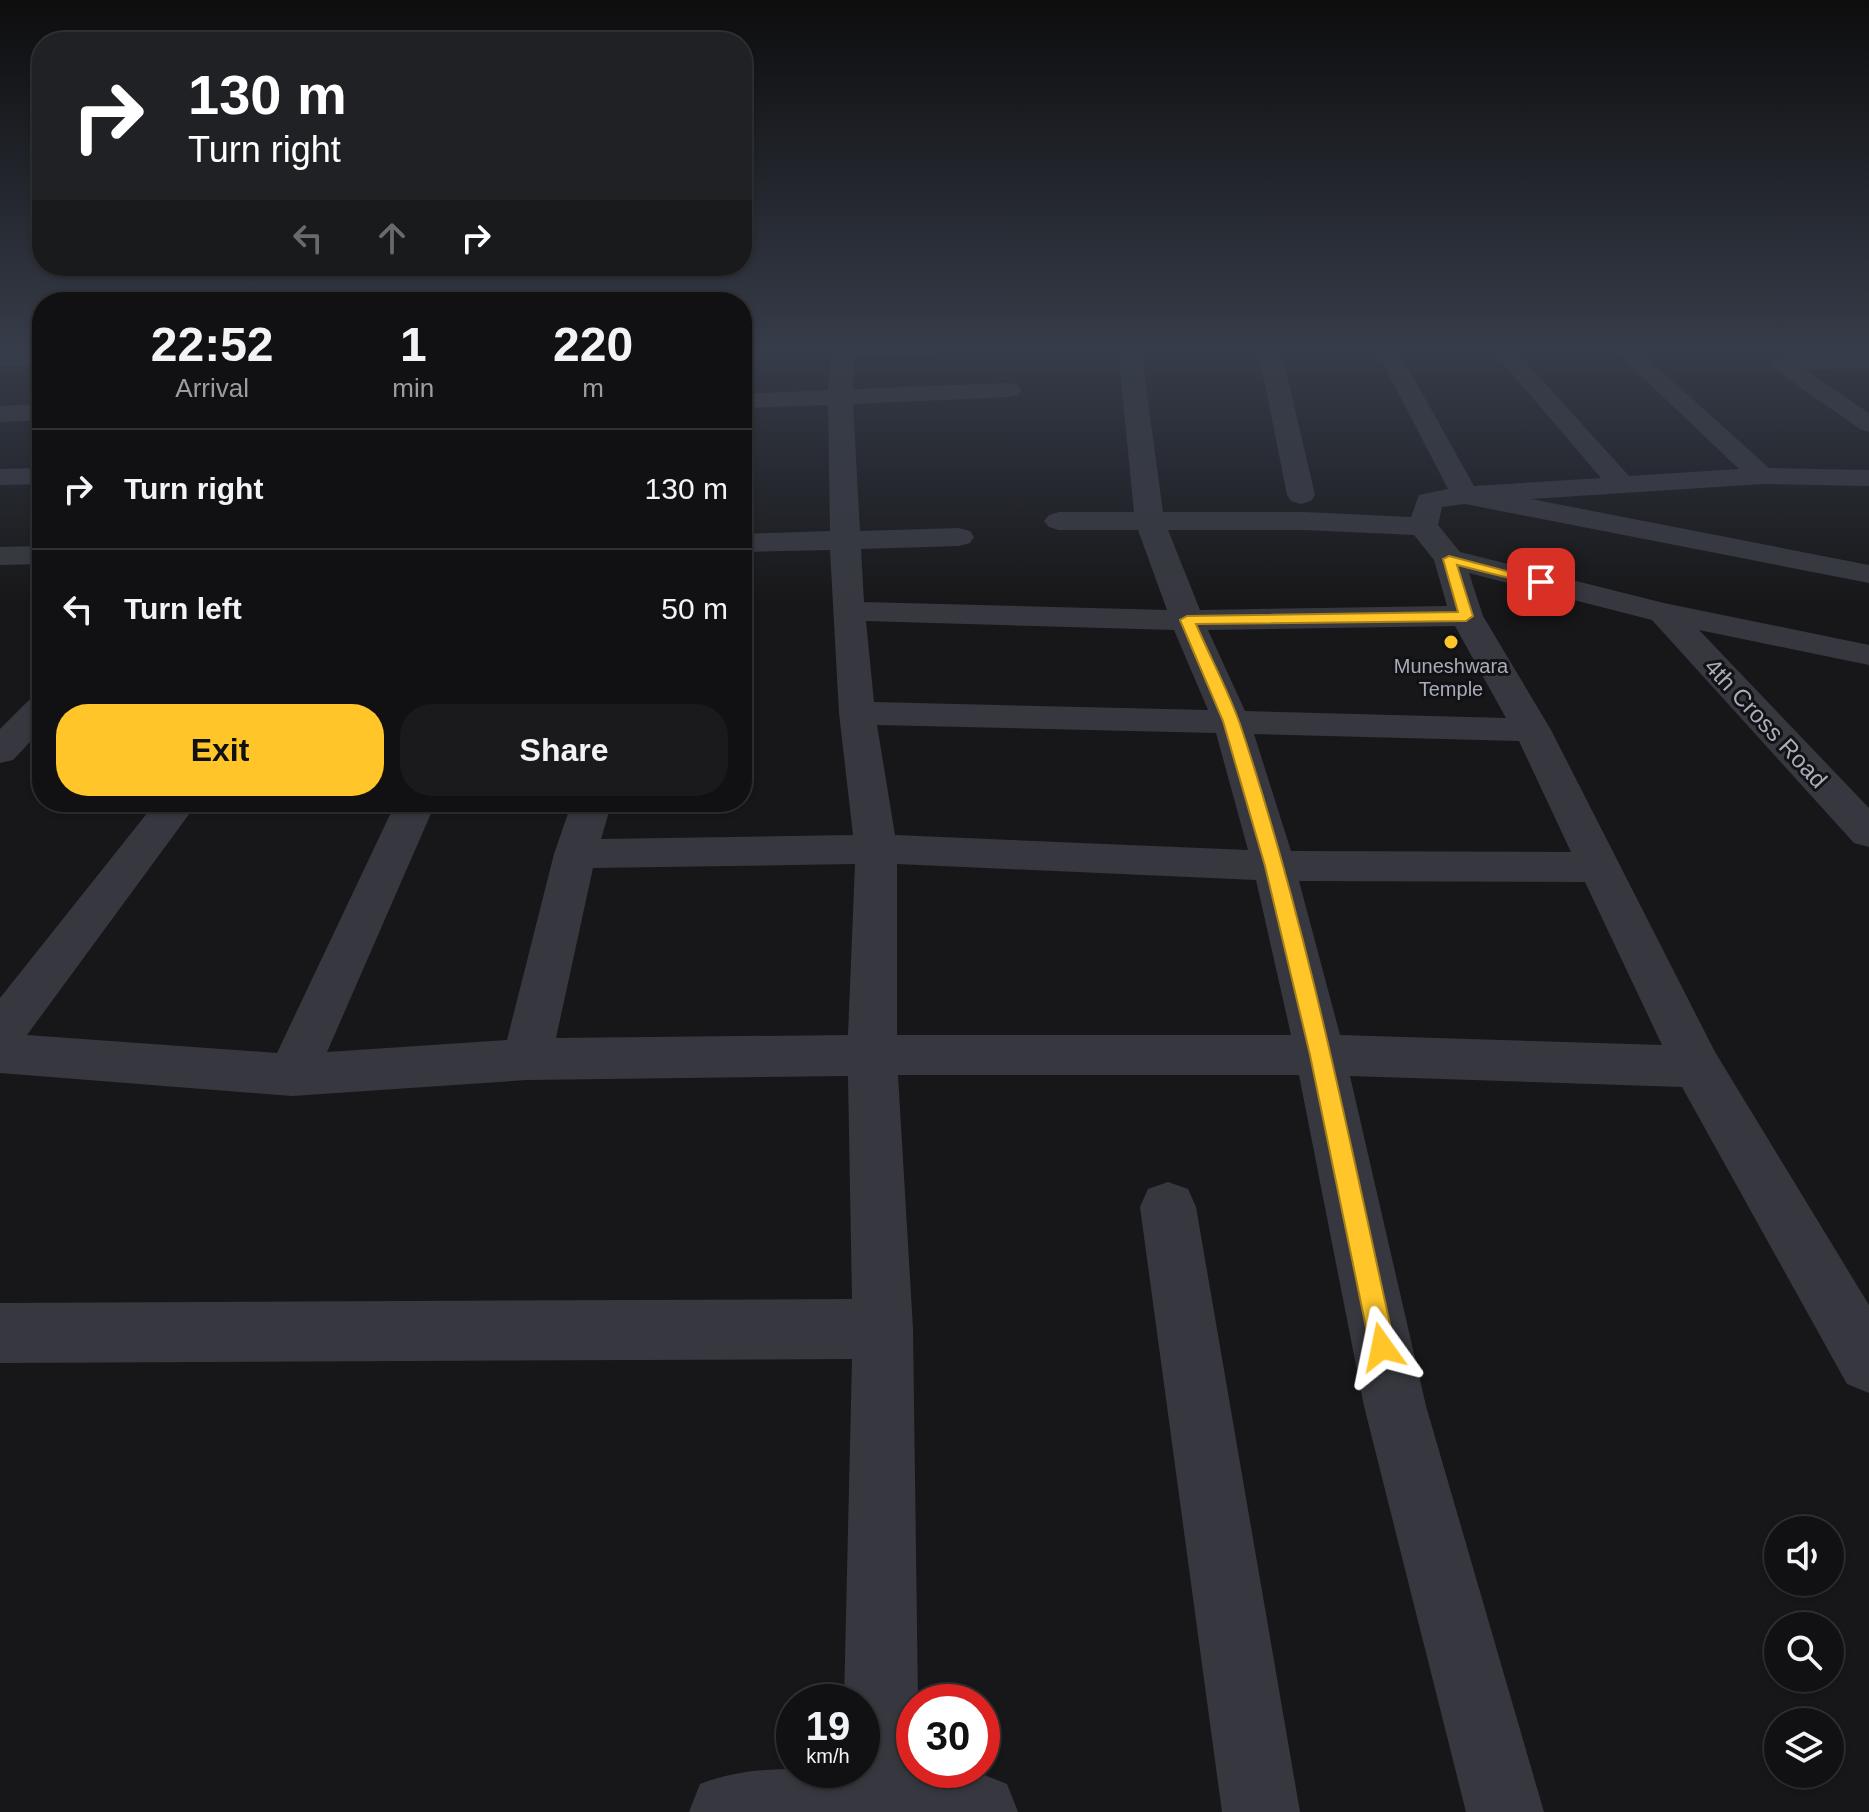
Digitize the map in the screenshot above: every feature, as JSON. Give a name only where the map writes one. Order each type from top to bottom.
[{"type":"street","points":[[843,435],[848,611],[857,713],[876,849],[872,1055],[883,1329],[882,1807]]},
{"type":"street","points":[[1139,435],[1149,519],[1187,620],[1231,721],[1274,866],[1320,1055],[1395,1406],[1505,1812]]},
{"type":"street","points":[[1288,435],[1301,495]]},
{"type":"street","points":[[1432,435],[1465,495]]},
{"type":"street","points":[[1578,435],[1623,486]]},
{"type":"street","points":[[1717,435],[1762,476]]},
{"type":"street","points":[[0,477],[32,476]]},
{"type":"street","points":[[1423,526],[1429,501],[1465,495],[1762,476],[1862,492]]},
{"type":"street","points":[[1712,478],[1862,492]]},
{"type":"street","points":[[1465,495],[1869,574]]},
{"type":"street","points":[[1059,521],[1149,519],[1423,526]]},
{"type":"street","points":[[1423,526],[1449,559],[1466,616],[1532,730],[1697,1067],[1869,1362]]},
{"type":"street","points":[[752,543],[959,537]]},
{"type":"street","points":[[2,557],[32,556]]},
{"type":"street","points":[[1449,559],[1664,613],[1869,655]]},
{"type":"street","points":[[848,611],[1187,620],[1466,616]]},
{"type":"street","name":"4th Cross Road","points":[[1664,613],[1869,833]]},
{"type":"street","points":[[857,713],[1532,730]]},
{"type":"street","points":[[0,751],[32,718]]},
{"type":"street","points":[[0,1034],[170,812]]},
{"type":"street","points":[[292,1075],[411,812]]},
{"type":"street","points":[[527,1059],[575,854],[589,812]]},
{"type":"street","points":[[575,854],[876,849],[1274,866],[1600,867]]},
{"type":"street","points":[[0,1053],[292,1075],[527,1059],[872,1055],[1320,1055],[1697,1067]]},
{"type":"street","points":[[1168,1207],[1261,1812]]},
{"type":"street","points":[[0,1333],[883,1329]]},
{"type":"street","points":[[728,1812],[882,1807],[979,1812]]},
{"type":"place","name":"Muneshwara Temple","points":[[1451,642]]},
{"type":"route","points":[[1382,1347],[1320,1055],[1274,866],[1231,721],[1187,620],[1466,616],[1449,559],[1541,582]]}]
